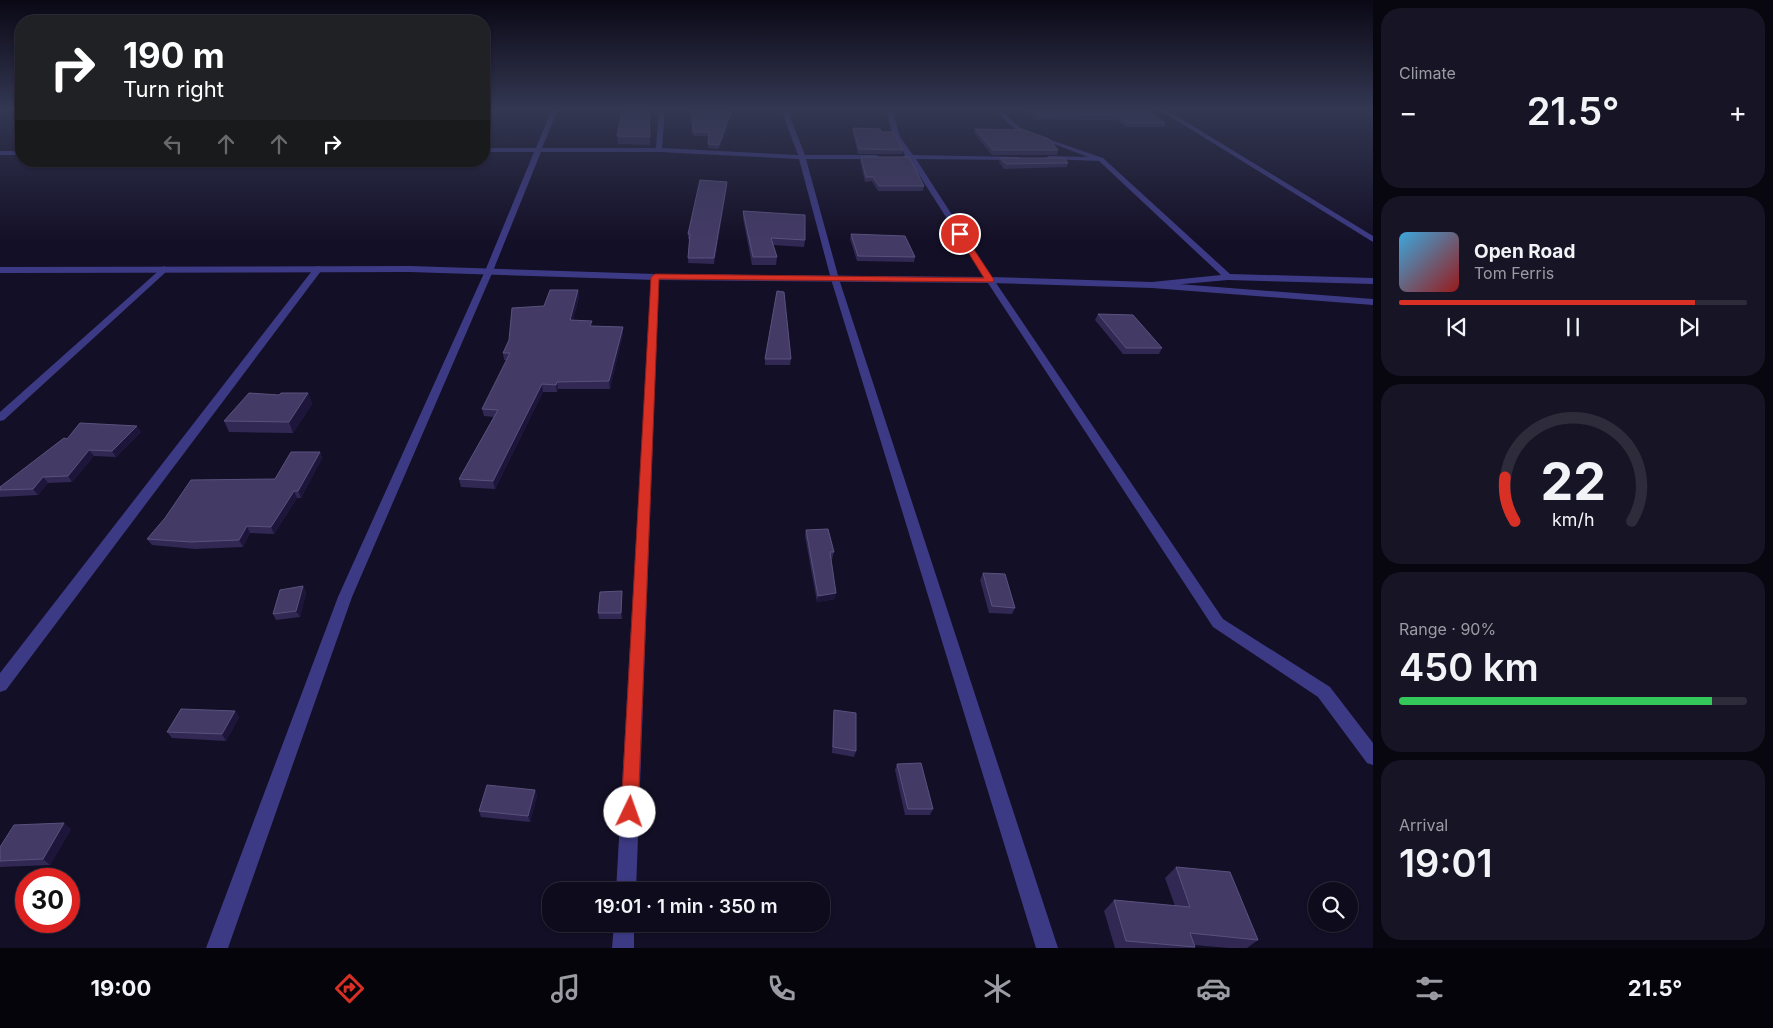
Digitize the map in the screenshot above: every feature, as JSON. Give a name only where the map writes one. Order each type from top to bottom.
[{"type":"street","points":[[217,948],[345,597],[489,271],[537,153]]},
{"type":"street","points":[[725,153],[802,157],[881,157]]},
{"type":"street","points":[[801,153],[835,279],[1047,948]]},
{"type":"street","points":[[904,153],[1218,623],[1324,692],[1373,757]]},
{"type":"street","points":[[1084,153],[1101,159],[1228,277]]},
{"type":"street","points":[[1233,153],[1373,240]]},
{"type":"street","points":[[906,157],[1021,158]]},
{"type":"street","points":[[1041,158],[1101,159]]},
{"type":"street","points":[[0,418],[164,269]]},
{"type":"street","points":[[0,685],[318,269]]},
{"type":"street","points":[[0,270],[318,269],[489,271],[655,277],[990,280],[1152,285],[1373,302]]},
{"type":"street","points":[[626,882],[655,277]]},
{"type":"street","points":[[1152,285],[1228,277],[1373,281]]},
{"type":"street","points":[[623,948],[624,932]]},
{"type":"building","points":[[861,157],[909,157],[924,186],[879,186],[873,177],[866,177]]},
{"type":"building","points":[[1000,158],[1064,158],[1068,163],[1006,164]]},
{"type":"building","points":[[700,180],[727,182],[714,258],[688,258],[690,234],[688,234]]},
{"type":"building","points":[[743,211],[805,215],[805,240],[771,238],[777,257],[753,257]]},
{"type":"building","points":[[851,234],[905,236],[915,257],[858,256]]},
{"type":"building","points":[[550,290],[578,290],[570,320],[592,321],[590,326],[623,327],[609,381],[557,382],[556,385],[542,384],[493,481],[459,479],[498,410],[482,409],[510,353],[503,353],[509,340],[512,308],[544,306]]},
{"type":"building","points":[[777,291],[784,292],[791,359],[765,359]]},
{"type":"building","points":[[1098,314],[1133,315],[1162,348],[1126,348]]},
{"type":"building","points":[[249,393],[279,395],[281,393],[308,393],[289,422],[224,421]]},
{"type":"building","points":[[80,423],[137,426],[112,451],[89,450],[68,476],[43,477],[33,489],[0,490],[0,487],[64,438],[67,439]]},
{"type":"building","points":[[291,452],[320,452],[298,491],[294,491],[271,527],[247,526],[239,540],[191,542],[147,539],[165,518],[191,480],[275,479]]},
{"type":"building","points":[[828,529],[834,552],[830,552],[836,593],[818,596],[806,530]]},
{"type":"building","points":[[983,573],[1005,574],[1015,608],[992,606]]},
{"type":"building","points":[[303,586],[296,611],[273,614],[280,590]]},
{"type":"building","points":[[622,591],[621,613],[598,613],[600,592]]},
{"type":"building","points":[[181,709],[235,711],[222,734],[167,732]]},
{"type":"building","points":[[834,710],[856,713],[856,751],[833,747]]},
{"type":"building","points":[[921,763],[933,809],[908,809],[897,764]]},
{"type":"building","points":[[487,785],[535,790],[528,816],[479,811]]},
{"type":"building","points":[[64,823],[43,859],[0,861],[0,847],[14,825]]},
{"type":"building","points":[[1176,867],[1230,872],[1258,940],[1190,933],[1195,947],[1126,941],[1114,900],[1190,907]]},
{"type":"route","points":[[630,812],[655,277],[990,280],[960,234]]}]
